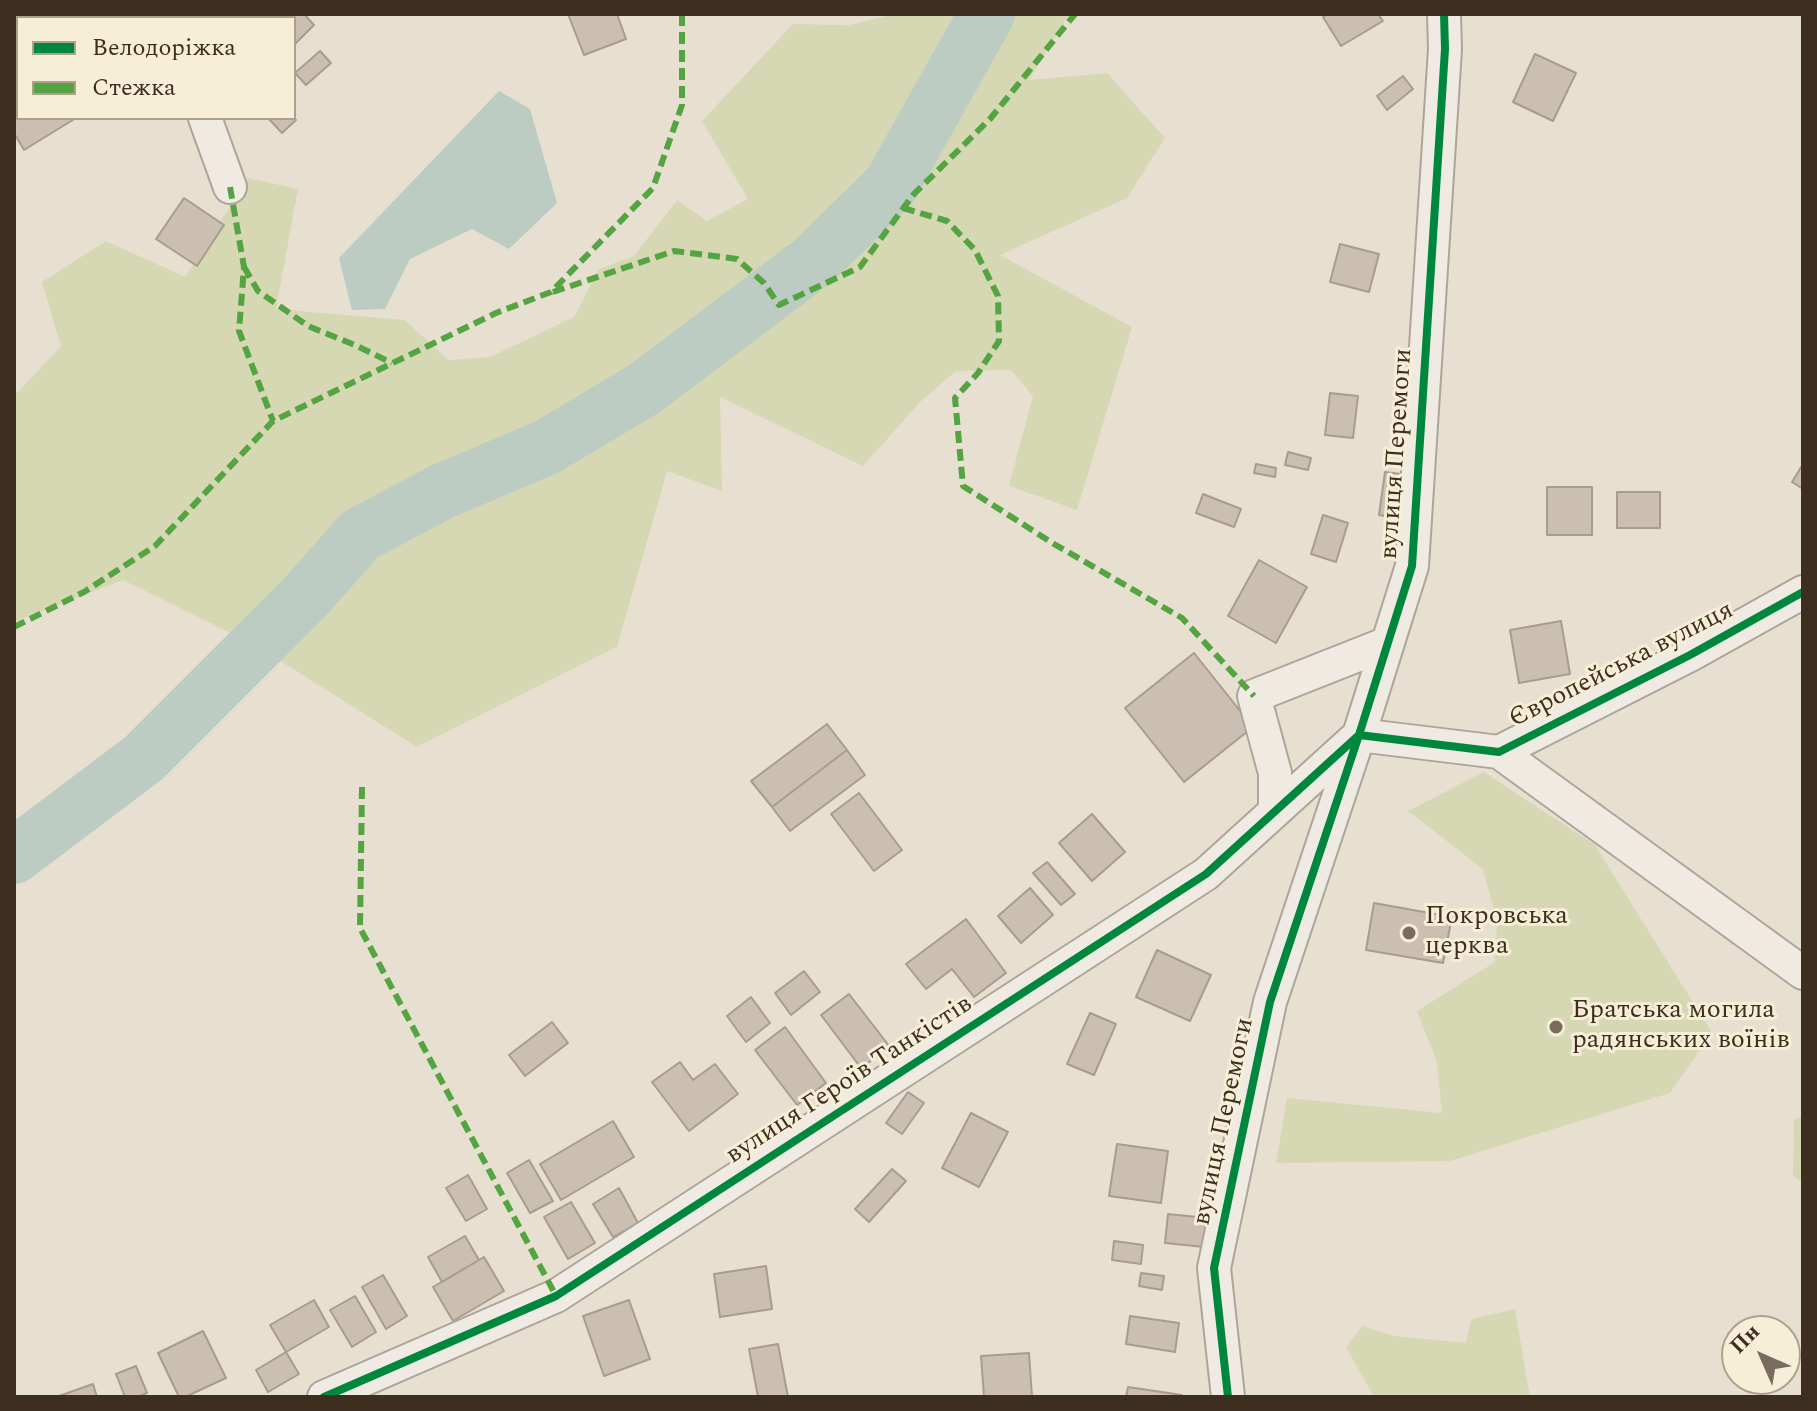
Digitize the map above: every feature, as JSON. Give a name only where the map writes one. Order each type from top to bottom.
[{"type":"street","name":"вулиця Перемоги","points":[[1228,1397],[1214,1268],[1270,1002],[1412,566],[1445,49],[1444,14]]},
{"type":"street","points":[[1445,49],[1460,14]]},
{"type":"street","points":[[206,120],[230,187]]},
{"type":"street","name":"Європейська вулиця","points":[[1359,735],[1499,752],[1690,655],[1803,592]]},
{"type":"street","points":[[1275,811],[1275,773],[1254,696],[1388,643]]},
{"type":"street","name":"вулиця Героїв Танкістів","points":[[324,1397],[556,1296],[1206,874],[1359,735]]},
{"type":"street","points":[[1499,752],[1803,973]]},
{"type":"green space","points":[[895,14],[1069,14],[1029,80],[1107,73],[1165,138],[1127,198],[1000,255],[1132,327],[1077,510],[1009,486],[1033,396],[1011,370],[956,371],[920,402],[863,466],[720,397],[722,491],[667,471],[617,647],[417,747],[255,645],[123,580],[14,622],[14,393],[61,346],[42,282],[106,241],[185,277],[248,178],[298,189],[276,309],[405,320],[448,360],[490,357],[574,317],[599,269],[634,256],[677,200],[707,221],[748,199],[702,121],[793,24],[849,25]]},
{"type":"green space","points":[[1484,772],[1595,845],[1712,1033],[1670,1093],[1450,1161],[1276,1163],[1287,1098],[1442,1113],[1437,1062],[1417,1011],[1495,962],[1497,922],[1483,869],[1408,811]]},
{"type":"green space","points":[[1803,1117],[1803,1183],[1793,1176],[1794,1119]]},
{"type":"green space","points":[[1515,1309],[1530,1397],[1374,1397],[1346,1347],[1362,1326],[1394,1336],[1466,1343],[1471,1319]]},
{"type":"shaded area","points":[[499,91],[530,109],[557,203],[509,249],[472,229],[410,259],[385,309],[352,310],[339,258]]},
{"type":"building","points":[[205,14],[304,14],[314,25],[296,43],[296,16]]},
{"type":"building","points":[[568,14],[617,14],[626,39],[584,55]]},
{"type":"building","points":[[1328,14],[1378,14],[1383,21],[1341,46],[1323,17]]},
{"type":"building","points":[[320,51],[331,63],[306,85],[296,72]]},
{"type":"building","points":[[1535,54],[1576,73],[1553,121],[1513,102]]},
{"type":"building","points":[[1403,76],[1413,89],[1387,110],[1377,96]]},
{"type":"building","points":[[16,88],[16,120],[73,120],[24,150],[14,133]]},
{"type":"building","points":[[270,120],[296,120],[282,133]]},
{"type":"building","points":[[184,198],[224,225],[197,266],[156,239]]},
{"type":"building","points":[[1340,244],[1379,254],[1369,292],[1330,282]]},
{"type":"building","points":[[1330,393],[1358,396],[1353,438],[1325,435]]},
{"type":"building","points":[[1288,452],[1311,458],[1308,470],[1285,465]]},
{"type":"building","points":[[1256,464],[1276,468],[1275,477],[1254,473]]},
{"type":"building","points":[[1803,464],[1803,489],[1792,482]]},
{"type":"building","points":[[1385,472],[1409,475],[1403,519],[1379,515]]},
{"type":"building","points":[[1547,487],[1592,487],[1592,535],[1547,535]]},
{"type":"building","points":[[1617,492],[1660,492],[1660,528],[1617,528]]},
{"type":"building","points":[[1203,494],[1241,509],[1234,527],[1196,513]]},
{"type":"building","points":[[1323,515],[1348,523],[1336,562],[1311,554]]},
{"type":"building","points":[[1259,560],[1307,587],[1276,643],[1228,616]]},
{"type":"building","points":[[1561,621],[1570,674],[1519,683],[1510,630]]},
{"type":"building","points":[[1194,653],[1253,727],[1184,782],[1125,708]]},
{"type":"building","points":[[827,724],[847,750],[772,807],[751,781]]},
{"type":"building","points":[[847,750],[865,775],[790,831],[772,807]]},
{"type":"building","points":[[859,793],[902,850],[874,871],[831,814]]},
{"type":"building","points":[[1092,814],[1125,852],[1092,881],[1059,843]]},
{"type":"building","points":[[1047,862],[1075,894],[1061,905],[1033,873]]},
{"type":"building","points":[[1030,888],[1053,915],[1021,943],[998,916]]},
{"type":"building","name":"Покровська церква","points":[[1374,903],[1452,917],[1443,963],[1366,950]]},
{"type":"building","points":[[966,919],[1006,973],[974,997],[952,969],[926,989],[906,964]]},
{"type":"building","points":[[1157,950],[1211,975],[1190,1021],[1136,997]]},
{"type":"building","points":[[804,971],[820,992],[791,1015],[775,993]]},
{"type":"building","points":[[849,994],[890,1047],[861,1068],[821,1015]]},
{"type":"building","points":[[751,997],[770,1023],[746,1042],[727,1016]]},
{"type":"building","points":[[1090,1013],[1116,1024],[1094,1075],[1067,1064]]},
{"type":"building","points":[[552,1022],[568,1043],[525,1076],[509,1055]]},
{"type":"building","points":[[785,1027],[826,1083],[797,1105],[755,1050]]},
{"type":"building","points":[[680,1062],[693,1080],[715,1064],[738,1094],[689,1131],[652,1082]]},
{"type":"building","points":[[908,1092],[924,1103],[902,1134],[886,1123]]},
{"type":"building","points":[[971,1113],[1008,1132],[979,1187],[942,1168]]},
{"type":"building","points":[[613,1121],[634,1157],[561,1200],[540,1164]]},
{"type":"building","points":[[1117,1144],[1168,1151],[1161,1203],[1109,1196]]},
{"type":"building","points":[[529,1160],[553,1201],[530,1213],[507,1173]]},
{"type":"building","points":[[892,1169],[906,1181],[869,1222],[855,1209]]},
{"type":"building","points":[[468,1175],[487,1209],[466,1221],[446,1188]]},
{"type":"building","points":[[619,1188],[638,1223],[613,1237],[593,1204]]},
{"type":"building","points":[[571,1202],[595,1243],[568,1259],[544,1217]]},
{"type":"building","points":[[1168,1214],[1207,1218],[1204,1247],[1165,1243]]},
{"type":"building","points":[[465,1236],[479,1260],[442,1282],[428,1257]]},
{"type":"building","points":[[1114,1241],[1143,1245],[1141,1264],[1112,1260]]},
{"type":"building","points":[[484,1257],[504,1291],[453,1321],[433,1287]]},
{"type":"building","points":[[766,1266],[772,1309],[720,1317],[714,1274]]},
{"type":"building","points":[[1141,1273],[1164,1276],[1162,1290],[1139,1286]]},
{"type":"building","points":[[383,1275],[407,1316],[386,1329],[362,1287]]},
{"type":"building","points":[[355,1296],[376,1332],[352,1347],[330,1310]]},
{"type":"building","points":[[314,1300],[329,1327],[286,1352],[270,1325]]},
{"type":"building","points":[[629,1300],[650,1359],[604,1376],[583,1316]]},
{"type":"building","points":[[1130,1316],[1179,1323],[1175,1352],[1126,1344]]},
{"type":"building","points":[[203,1331],[226,1378],[179,1397],[158,1353]]},
{"type":"building","points":[[778,1344],[788,1397],[758,1397],[749,1349]]},
{"type":"building","points":[[286,1352],[299,1374],[268,1392],[256,1370]]},
{"type":"building","points":[[1029,1353],[1032,1397],[984,1397],[981,1356]]},
{"type":"building","points":[[136,1366],[147,1393],[125,1397],[116,1374]]},
{"type":"building","points":[[93,1384],[97,1397],[59,1397],[59,1396]]},
{"type":"building","points":[[1128,1387],[1182,1395],[1126,1397]]},
{"type":"waterway","points":[[14,856],[144,758],[306,596],[360,535],[443,491],[547,447],[644,389],[815,260],[891,185],[987,14]]},
{"type":"marked path","points":[[14,627],[84,592],[155,546],[273,421],[496,313],[551,292],[653,188],[682,105],[682,14]]},
{"type":"marked path","points":[[553,292],[674,251],[737,259],[764,283],[779,305],[860,267],[913,195],[990,119],[1075,14]]},
{"type":"marked path","points":[[230,187],[244,267],[239,331],[273,421]]},
{"type":"marked path","points":[[903,208],[947,221],[975,250],[998,296],[999,341],[978,373],[955,398],[963,486],[1054,544],[1182,618],[1254,696]]},
{"type":"marked path","points":[[244,267],[258,291],[308,326],[392,363]]},
{"type":"marked path","points":[[362,787],[360,928],[556,1296]]},
{"type":"cycle path","points":[[1228,1397],[1214,1268],[1270,1002],[1412,566],[1445,49],[1444,14]]},
{"type":"cycle path","points":[[324,1397],[556,1296],[1206,874],[1359,735],[1499,752],[1690,655],[1803,592]]},
{"type":"place","name":"Покровська церква","points":[[1409,933]]},
{"type":"place","name":"Братська могила радянських воїнів","points":[[1556,1027]]}]
